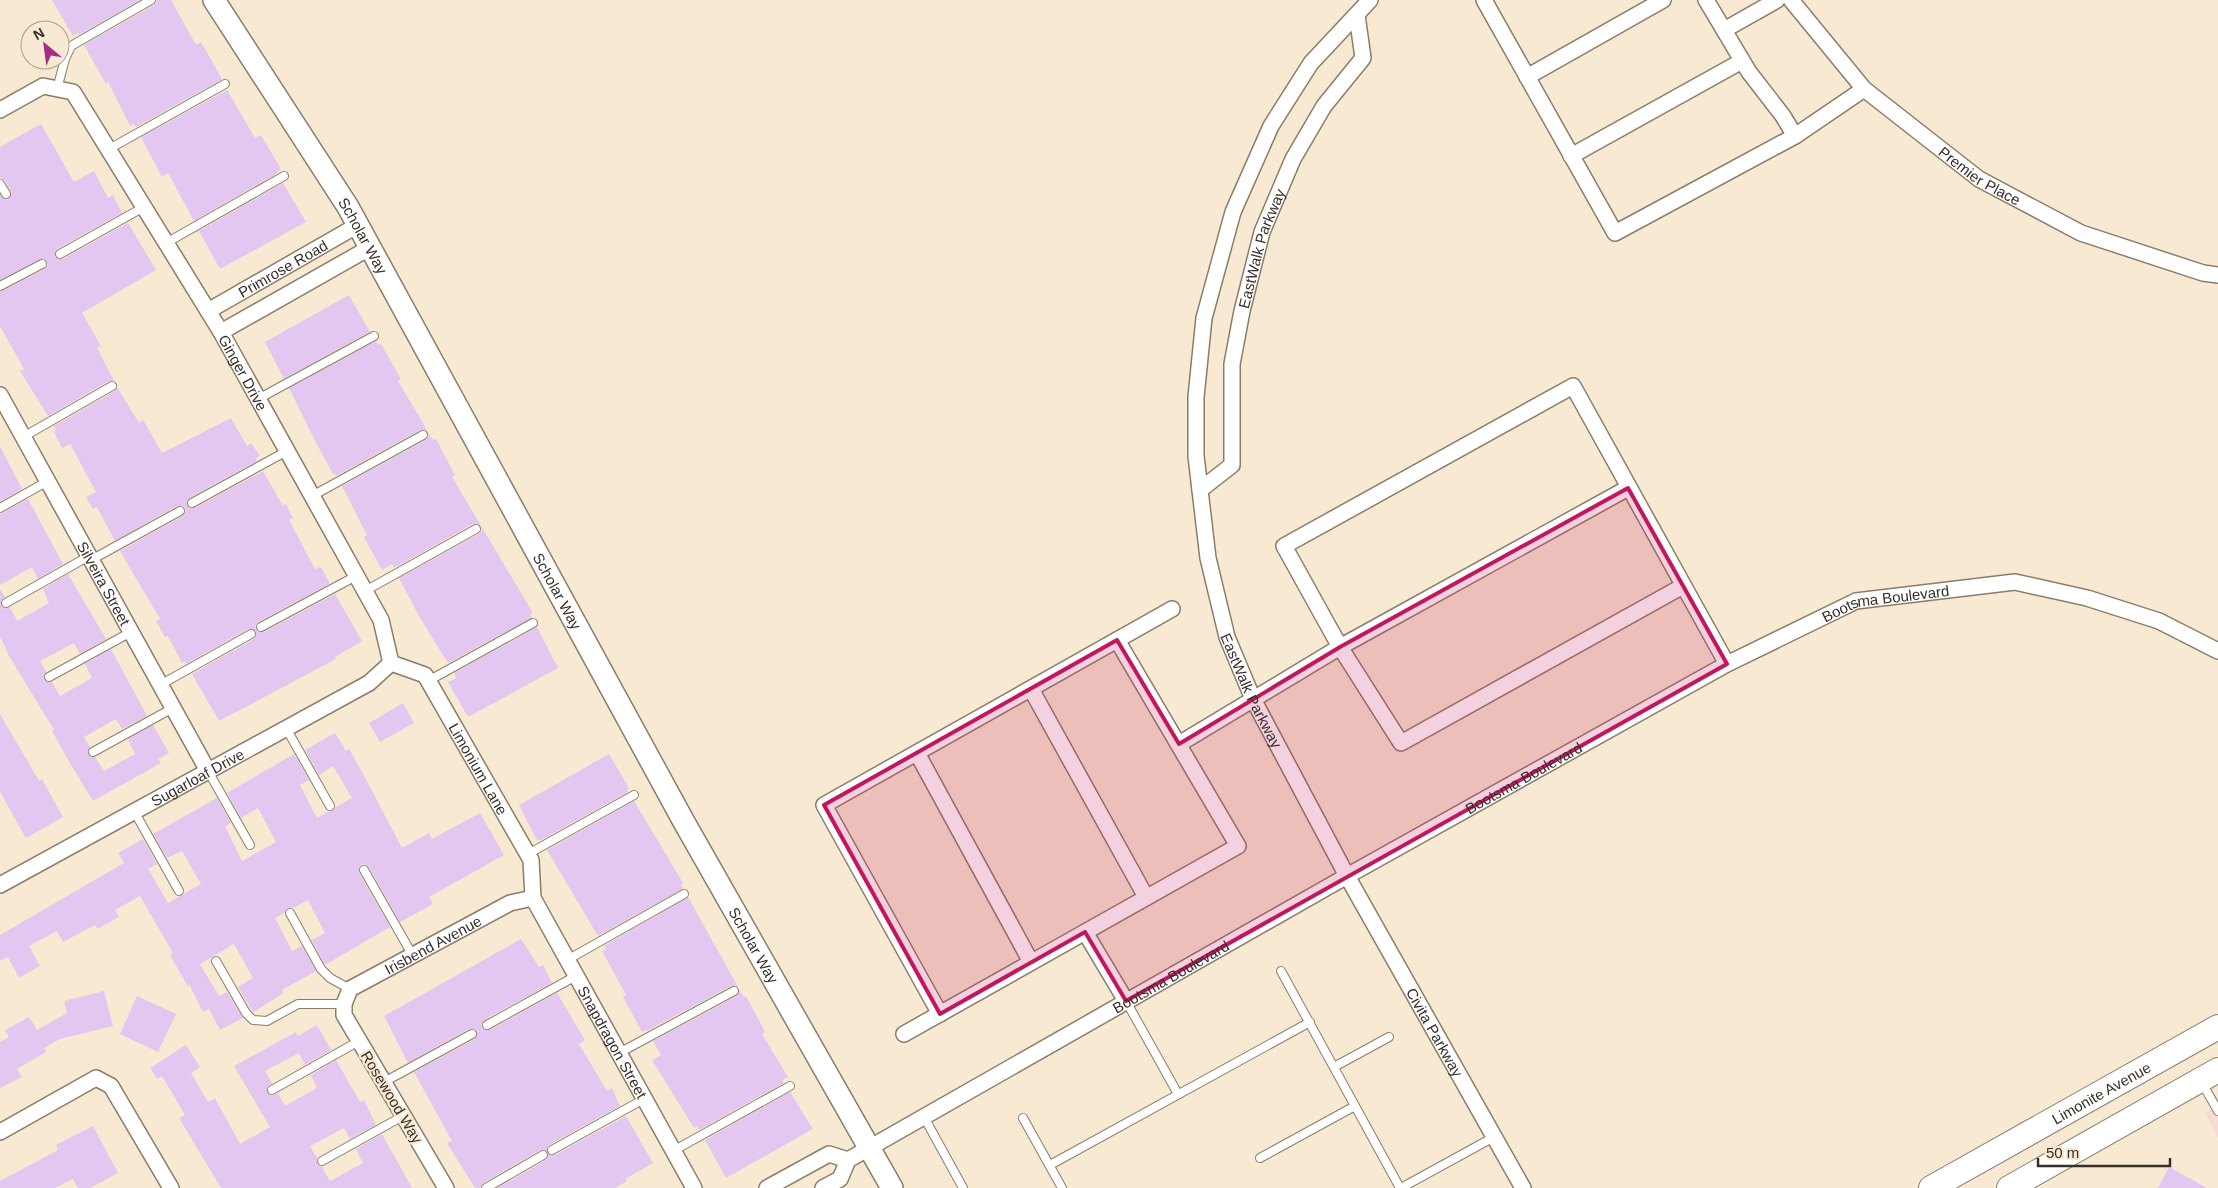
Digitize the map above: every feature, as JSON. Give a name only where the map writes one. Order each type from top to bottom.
[{"type":"main road","name":"Limonite Avenue","points":[[1931,1188],[2218,1027]]},
{"type":"main road","points":[[2009,1188],[2209,1075]]},
{"type":"street","name":"Scholar Way","points":[[214,0],[348,206],[684,822],[892,1188]]},
{"type":"street","name":"EastWalk Parkway","points":[[1347,876],[1253,699],[1227,637],[1208,558],[1196,456],[1196,397],[1204,318],[1233,212],[1271,126],[1311,63],[1370,0]]},
{"type":"street","points":[[1484,0],[1615,234],[1796,136],[1864,89]]},
{"type":"street","points":[[1527,76],[1663,0]]},
{"type":"street","points":[[1706,0],[1742,60],[1796,136]]},
{"type":"street","points":[[1724,30],[1777,0]]},
{"type":"street","name":"Premier Place","points":[[1791,0],[1864,89],[1979,179],[2081,233],[2203,273],[2218,275]]},
{"type":"street","name":"EastWalk Parkway","points":[[1200,490],[1232,465],[1232,364],[1242,311],[1262,232],[1293,159],[1324,106],[1363,58],[1357,15]]},
{"type":"street","points":[[1571,156],[1742,60]]},
{"type":"street","points":[[0,110],[42,86],[57,89]]},
{"type":"street","name":"Ginger Drive","points":[[57,89],[73,92],[221,332],[381,620],[391,663]]},
{"type":"street","name":"Primrose Road","points":[[208,311],[358,225]]},
{"type":"street","name":"Primrose Road","points":[[221,332],[371,248]]},
{"type":"street","points":[[1683,586],[1401,743],[1340,647],[1284,546],[1573,386],[1727,664]]},
{"type":"street","name":"Silveira Street","points":[[2,402],[48,481],[208,771]]},
{"type":"street","points":[[1179,744],[1340,647],[1628,488]]},
{"type":"street","name":"Bootsma Boulevard","points":[[848,1160],[1347,876],[1727,664],[1856,601],[2015,582],[2087,598],[2159,620],[2218,651]]},
{"type":"street","points":[[940,1014],[824,805],[1172,609]]},
{"type":"street","points":[[904,1034],[1238,846],[1118,640]]},
{"type":"street","points":[[391,663],[425,676],[428,681]]},
{"type":"street","name":"Sugarloaf Drive","points":[[1,883],[369,683],[391,663]]},
{"type":"street","name":"Limonium Lane","points":[[428,681],[531,860],[533,898]]},
{"type":"street","points":[[1030,689],[1146,897]]},
{"type":"street","points":[[917,753],[1031,962]]},
{"type":"street","name":"Civita Parkway","points":[[1347,876],[1523,1188]]},
{"type":"street","name":"Irisbend Avenue","points":[[350,990],[510,904],[533,898]]},
{"type":"street","name":"Snapdragon Street","points":[[533,898],[694,1188]]},
{"type":"street","points":[[1085,932],[1126,1001]]},
{"type":"street","points":[[344,1004],[350,990]]},
{"type":"street","name":"Rosewood Way","points":[[344,1004],[344,1015],[446,1188]]},
{"type":"street","points":[[0,1132],[96,1078],[111,1086],[171,1188]]},
{"type":"street","points":[[767,1188],[829,1154],[848,1160],[840,1179],[823,1188]]},
{"type":"lane","points":[[57,89],[64,59],[71,46],[151,0]]},
{"type":"lane","points":[[109,149],[225,84]]},
{"type":"lane","points":[[166,242],[284,176]]},
{"type":"lane","points":[[0,184],[6,194]]},
{"type":"lane","points":[[60,254],[144,207]]},
{"type":"lane","points":[[0,286],[42,264]]},
{"type":"lane","points":[[258,399],[374,336]]},
{"type":"lane","points":[[23,437],[112,386]]},
{"type":"lane","points":[[312,496],[423,435]]},
{"type":"lane","points":[[192,503],[287,451]]},
{"type":"lane","points":[[0,508],[48,481]]},
{"type":"lane","points":[[6,603],[180,511]]},
{"type":"lane","points":[[364,591],[476,529]]},
{"type":"lane","points":[[261,627],[356,576]]},
{"type":"lane","points":[[428,681],[533,623]]},
{"type":"lane","points":[[49,677],[131,632]]},
{"type":"lane","points":[[160,685],[251,634]]},
{"type":"lane","points":[[93,752],[173,708]]},
{"type":"lane","points":[[286,728],[330,806]]},
{"type":"lane","points":[[208,771],[250,845]]},
{"type":"lane","points":[[528,854],[634,795]]},
{"type":"lane","points":[[134,811],[179,891]]},
{"type":"lane","points":[[364,870],[413,956]]},
{"type":"lane","points":[[567,960],[684,894]]},
{"type":"lane","points":[[290,914],[321,969],[330,978],[350,990]]},
{"type":"lane","points":[[216,961],[246,1013],[253,1020],[267,1021],[298,1004],[344,1004]]},
{"type":"lane","points":[[1281,971],[1400,1188],[1494,1137]]},
{"type":"lane","points":[[487,1025],[576,976]]},
{"type":"lane","points":[[619,1053],[734,991]]},
{"type":"lane","points":[[1126,1001],[1178,1094]]},
{"type":"lane","points":[[1050,1165],[1310,1022]]},
{"type":"lane","points":[[384,1082],[472,1034]]},
{"type":"lane","points":[[1334,1067],[1389,1037]]},
{"type":"lane","points":[[272,1090],[359,1041]]},
{"type":"lane","points":[[2209,1075],[2218,1111]]},
{"type":"lane","points":[[673,1151],[790,1086]]},
{"type":"lane","points":[[552,1150],[644,1099]]},
{"type":"lane","points":[[1260,1158],[1355,1106]]},
{"type":"lane","points":[[322,1161],[403,1116]]},
{"type":"lane","points":[[924,1117],[964,1188]]},
{"type":"lane","points":[[1023,1118],[1062,1188]]},
{"type":"lane","points":[[486,1188],[543,1155]]},
{"type":"highlighted area","points":[[1628,488],[1727,664],[1126,1001],[1085,932],[940,1014],[824,805],[1117,640],[1179,744],[1340,647]]},
{"type":"shaded area","points":[[2218,1106],[2218,1138],[2205,1113]]},
{"type":"building","points":[[52,0],[140,0],[79,35],[78,33],[73,36],[70,31],[70,20],[64,20]]},
{"type":"building","points":[[157,0],[171,0],[196,45],[201,42],[221,80],[136,127],[134,124],[130,126],[108,82],[106,84],[84,45],[154,5]]},
{"type":"building","points":[[227,90],[255,138],[261,135],[281,169],[278,173],[194,221],[168,173],[162,177],[141,137]]},
{"type":"building","points":[[41,124],[74,182],[94,171],[108,198],[113,195],[122,213],[57,249],[55,257],[63,259],[128,223],[156,270],[82,313],[101,346],[97,348],[114,381],[109,381],[48,416],[20,371],[24,369],[0,326],[0,292],[45,269],[48,264],[45,259],[40,259],[0,280],[0,195],[7,200],[12,194],[5,181],[0,178],[0,147]]},
{"type":"building","points":[[283,183],[306,222],[220,269],[199,231]]},
{"type":"building","points":[[349,295],[370,332],[284,379],[265,342]]},
{"type":"building","points":[[376,341],[378,345],[381,344],[401,379],[398,381],[433,440],[436,439],[455,475],[452,477],[533,613],[530,614],[532,618],[448,663],[420,618],[399,578],[479,534],[482,530],[481,526],[473,524],[394,568],[392,564],[382,570],[364,537],[367,535],[342,486],[426,440],[429,436],[428,432],[420,430],[336,476],[335,473],[333,474],[314,439],[289,388]]},
{"type":"building","points":[[117,387],[139,423],[143,420],[162,453],[231,418],[247,446],[251,443],[260,456],[256,458],[257,461],[189,498],[186,503],[190,508],[195,508],[263,471],[283,506],[286,504],[293,518],[289,520],[315,569],[321,567],[330,584],[258,622],[255,626],[258,631],[264,632],[335,594],[362,641],[335,657],[336,659],[219,721],[192,674],[254,639],[256,631],[248,629],[186,664],[185,661],[182,663],[168,636],[165,637],[156,621],[160,619],[120,551],[183,516],[186,512],[185,508],[177,506],[115,541],[97,507],[93,509],[86,497],[96,492],[70,444],[62,448],[54,432],[56,431],[54,426],[115,391]]},
{"type":"building","points":[[0,446],[22,489],[0,502]]},
{"type":"building","points":[[28,499],[63,564],[38,579],[32,567],[0,585],[0,514]]},
{"type":"building","points":[[68,574],[106,639],[80,654],[74,643],[40,661],[46,672],[44,680],[52,682],[60,696],[92,678],[85,664],[111,649],[147,716],[122,729],[116,719],[84,737],[90,747],[88,755],[95,757],[104,771],[135,754],[128,739],[153,725],[169,753],[158,759],[161,763],[93,801],[52,731],[54,730],[9,656],[0,636],[0,589],[5,597],[1,601],[1,605],[5,609],[10,607],[17,621],[49,603],[43,589]]},
{"type":"building","points":[[537,627],[558,668],[468,717],[448,682],[456,678],[454,673]]},
{"type":"building","points":[[403,703],[414,723],[380,742],[369,723]]},
{"type":"building","points":[[0,714],[39,781],[42,779],[63,817],[26,838],[0,792]]},
{"type":"building","points":[[335,733],[346,751],[349,749],[402,848],[429,833],[432,839],[480,813],[504,855],[429,897],[433,904],[400,922],[369,867],[365,864],[361,865],[359,873],[390,927],[325,965],[312,940],[325,933],[308,900],[293,908],[287,908],[284,913],[275,918],[292,951],[302,946],[316,971],[282,990],[284,993],[253,1012],[238,987],[253,978],[234,944],[200,964],[219,996],[227,992],[243,1018],[220,1030],[209,1009],[203,1012],[189,984],[188,987],[170,955],[173,953],[140,896],[115,910],[119,917],[97,929],[95,925],[63,942],[57,931],[29,946],[40,966],[19,978],[8,957],[0,961],[0,935],[124,863],[118,853],[143,839],[157,864],[148,869],[168,903],[201,884],[182,851],[167,858],[153,834],[217,798],[231,823],[225,826],[242,861],[276,842],[258,808],[241,818],[227,793],[294,754],[309,780],[300,785],[317,818],[352,798],[333,766],[319,775],[305,750]]},
{"type":"building","points":[[609,754],[629,788],[627,789],[628,792],[541,840],[537,840],[519,805]]},
{"type":"building","points":[[634,801],[683,883],[681,885],[683,889],[598,936],[547,850]]},
{"type":"building","points":[[688,897],[738,987],[731,986],[642,1032],[623,997],[626,995],[602,951],[606,949],[604,946]]},
{"type":"building","points":[[521,939],[539,967],[543,965],[552,983],[484,1020],[481,1024],[482,1028],[490,1030],[557,993],[585,1040],[579,1044],[607,1091],[612,1088],[620,1106],[549,1145],[547,1151],[540,1150],[483,1183],[480,1188],[475,1188],[447,1143],[452,1141],[414,1072],[475,1039],[477,1032],[474,1029],[469,1029],[408,1063],[384,1016]]},
{"type":"building","points":[[739,990],[744,997],[746,996],[765,1032],[762,1034],[788,1077],[782,1080],[784,1083],[699,1130],[697,1126],[694,1128],[652,1060],[661,1055],[653,1041],[737,996]]},
{"type":"building","points":[[104,991],[113,1026],[60,1039],[44,1048],[46,1052],[17,1069],[22,1077],[0,1088],[0,1042],[9,1037],[5,1030],[29,1017],[37,1030],[67,1013],[64,1001]]},
{"type":"building","points":[[137,996],[176,1014],[158,1052],[120,1034]]},
{"type":"building","points":[[317,1025],[331,1050],[305,1065],[299,1053],[265,1071],[272,1083],[267,1088],[267,1093],[272,1096],[278,1093],[285,1106],[317,1088],[311,1075],[336,1060],[360,1102],[364,1100],[376,1125],[350,1139],[344,1128],[310,1146],[317,1158],[317,1164],[322,1167],[330,1181],[363,1163],[356,1149],[382,1134],[412,1188],[221,1188],[179,1118],[185,1115],[162,1076],[157,1079],[150,1068],[186,1045],[200,1067],[191,1073],[208,1102],[215,1098],[240,1144],[270,1127],[234,1066],[296,1032],[298,1036]]},
{"type":"building","points":[[790,1092],[813,1129],[726,1178],[705,1140]]},
{"type":"building","points":[[626,1116],[653,1163],[625,1179],[627,1181],[615,1188],[497,1188],[546,1160],[548,1154],[555,1155]]},
{"type":"building","points":[[93,1126],[118,1173],[90,1188],[78,1188],[73,1179],[55,1188],[0,1188],[0,1181],[58,1150],[56,1145]]},
{"type":"building","points":[[2169,1167],[2207,1188],[2158,1188]]}]
